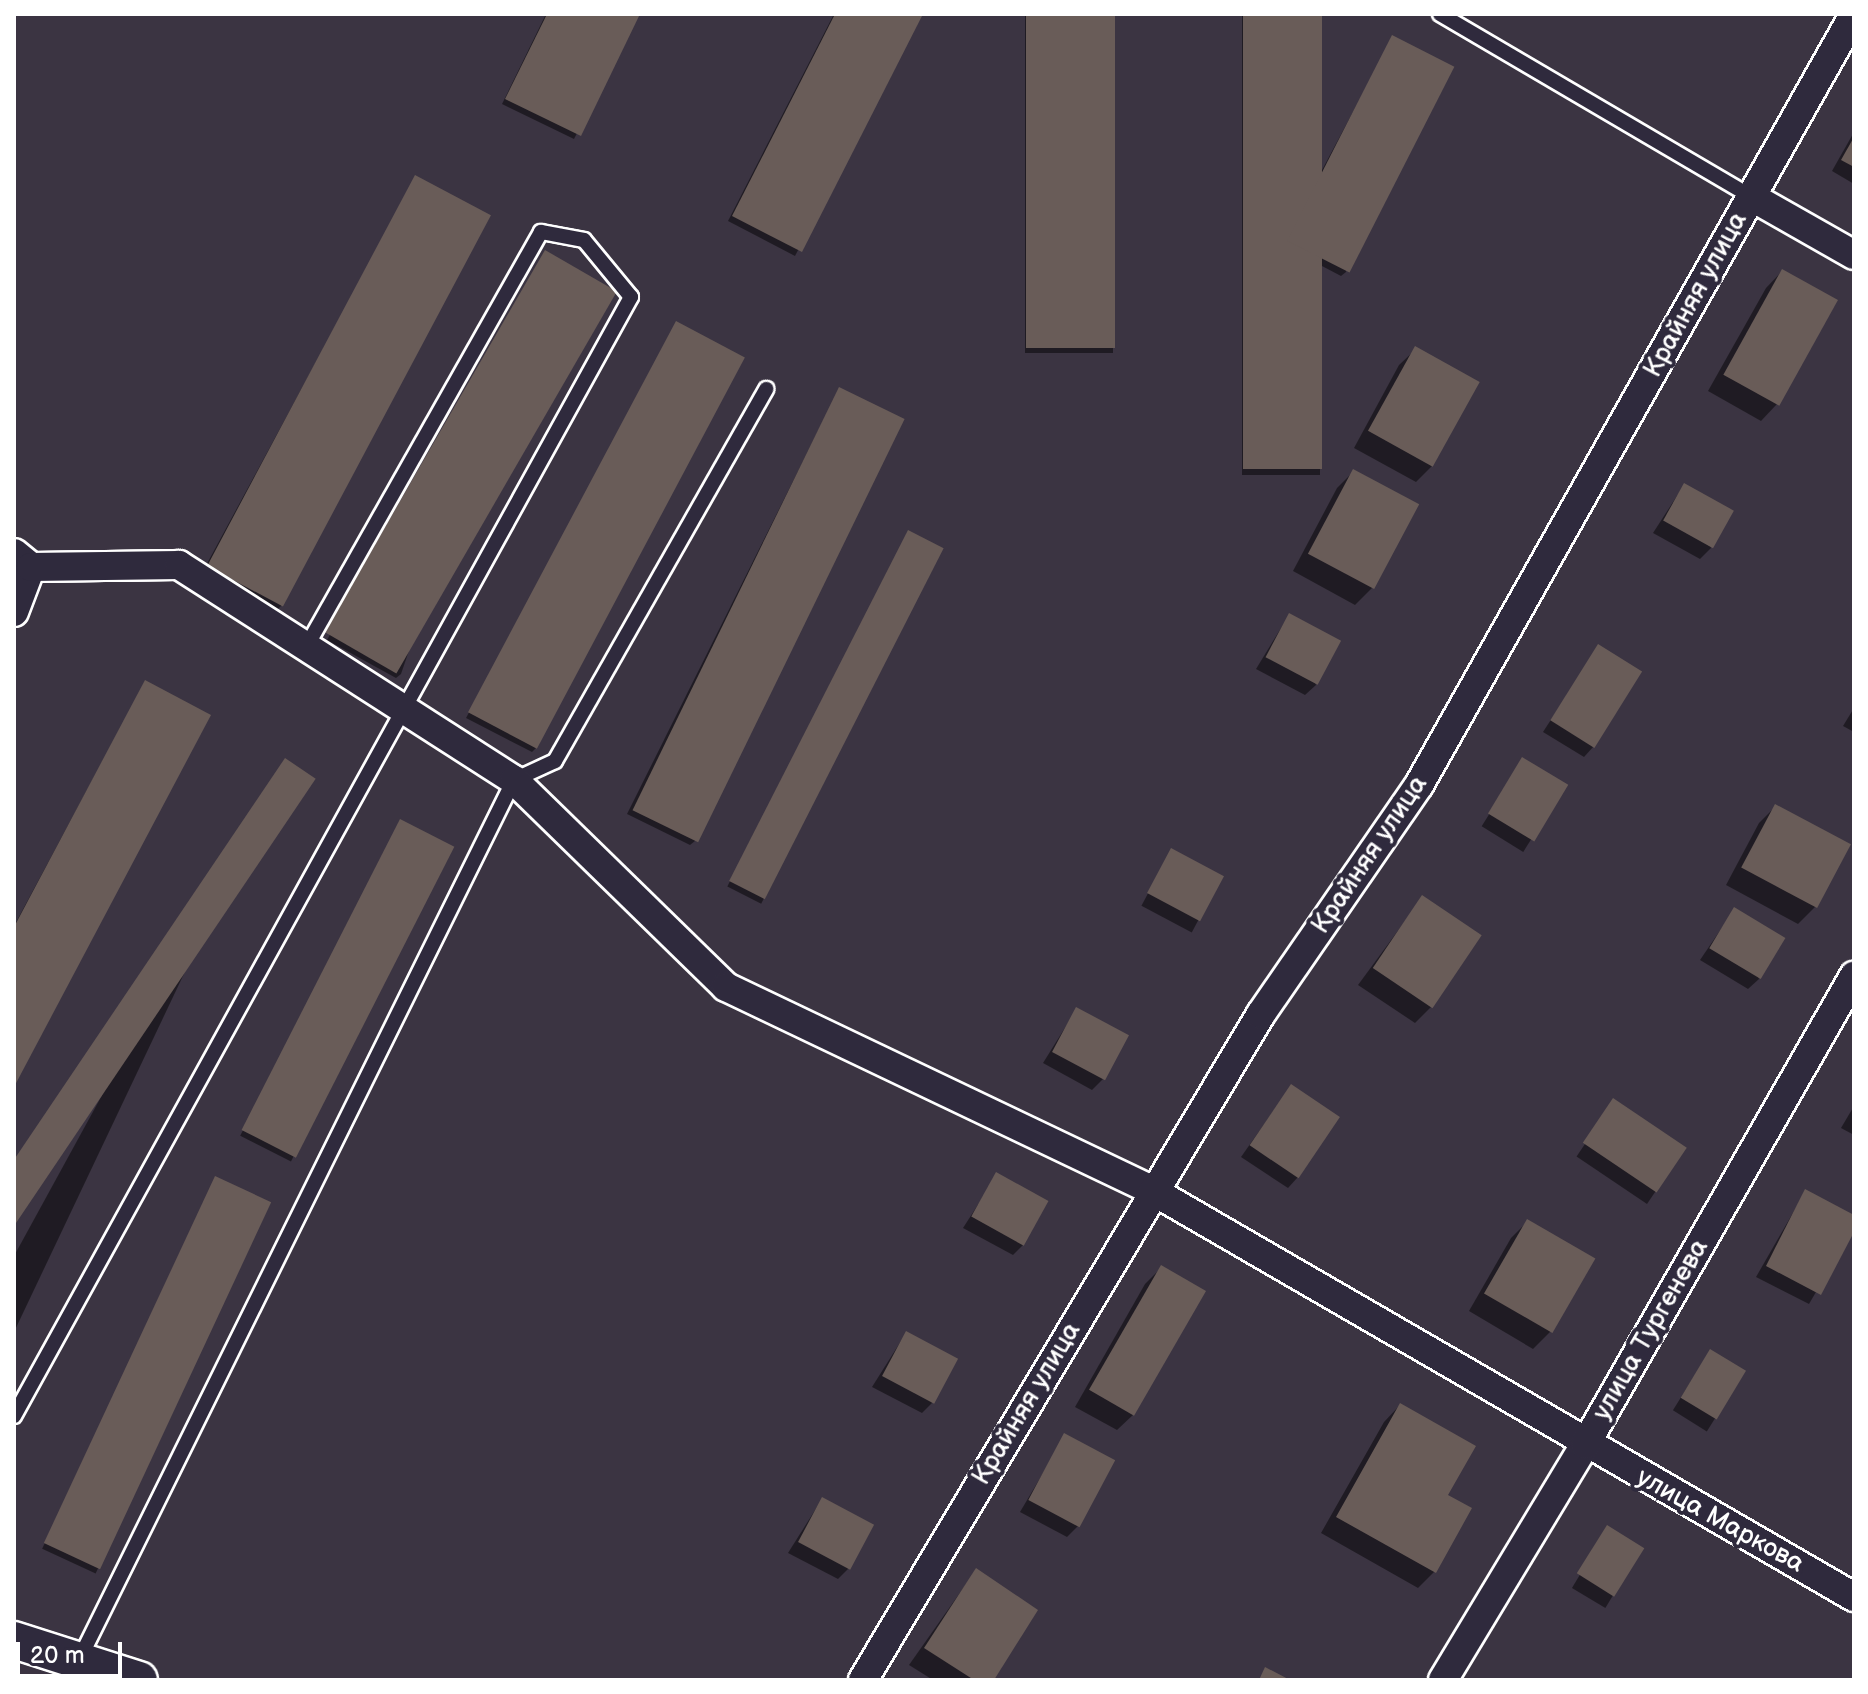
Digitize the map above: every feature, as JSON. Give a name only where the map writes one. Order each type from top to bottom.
[{"type":"street","name":"Крайняя улица","points":[[863,1680],[1261,1014],[1419,785],[1854,15]]},
{"type":"street","points":[[1752,197],[1854,255]]},
{"type":"street","points":[[14,612],[22,560]]},
{"type":"street","name":"улица Маркова","points":[[22,560],[179,565],[514,780],[726,987],[1153,1191],[1585,1445],[1854,1597]]},
{"type":"street","name":"улица Тургенева","points":[[1443,1680],[1585,1445],[1854,976]]},
{"type":"street","points":[[14,1640],[80,1658],[139,1680]]},
{"type":"lane","points":[[1440,14],[1752,197]]},
{"type":"lane","points":[[14,1416],[631,297],[584,240],[541,232],[306,647]]},
{"type":"lane","points":[[80,1658],[514,780],[555,761],[766,389]]},
{"type":"building","points":[[547,14],[640,14],[581,136],[505,99]]},
{"type":"building","points":[[835,14],[923,14],[802,252],[732,216]]},
{"type":"building","points":[[1026,14],[1115,14],[1115,348],[1026,348]]},
{"type":"building","points":[[1243,14],[1322,14],[1322,469],[1243,469]]},
{"type":"building","points":[[1392,35],[1454,67],[1349,273],[1287,241]]},
{"type":"building","points":[[1854,137],[1854,167],[1841,160]]},
{"type":"building","points":[[415,175],[491,215],[283,607],[207,566]]},
{"type":"building","points":[[545,250],[617,292],[396,673],[325,632]]},
{"type":"building","points":[[1782,269],[1838,300],[1779,406],[1723,375]]},
{"type":"building","points":[[676,321],[745,358],[537,749],[468,712]]},
{"type":"building","points":[[1415,346],[1480,382],[1433,467],[1368,431]]},
{"type":"building","points":[[839,387],[905,419],[698,842],[633,810]]},
{"type":"building","points":[[1353,469],[1419,504],[1374,589],[1308,554]]},
{"type":"building","points":[[1684,483],[1734,511],[1713,548],[1663,521]]},
{"type":"building","points":[[908,530],[944,548],[765,899],[729,881]]},
{"type":"building","points":[[1289,613],[1341,641],[1318,685],[1266,657]]},
{"type":"building","points":[[1598,644],[1642,672],[1594,748],[1550,720]]},
{"type":"building","points":[[145,680],[211,715],[14,1087],[14,927]]},
{"type":"building","points":[[1522,757],[1568,785],[1534,841],[1488,814]]},
{"type":"building","points":[[285,758],[316,779],[14,1226],[14,1160]]},
{"type":"building","points":[[1775,804],[1851,844],[1817,908],[1741,868]]},
{"type":"building","points":[[400,819],[454,847],[296,1158],[242,1130]]},
{"type":"building","points":[[1171,848],[1224,876],[1200,921],[1147,893]]},
{"type":"building","points":[[1422,895],[1482,935],[1432,1008],[1373,968]]},
{"type":"building","points":[[1734,907],[1785,938],[1761,979],[1709,948]]},
{"type":"building","points":[[1076,1007],[1129,1035],[1105,1080],[1052,1052]]},
{"type":"building","points":[[1291,1084],[1340,1117],[1299,1178],[1250,1145]]},
{"type":"building","points":[[1613,1098],[1687,1148],[1657,1193],[1583,1143]]},
{"type":"building","points":[[996,1172],[1048,1201],[1024,1246],[971,1217]]},
{"type":"building","points":[[215,1176],[271,1202],[100,1569],[44,1543]]},
{"type":"building","points":[[1805,1189],[1854,1215],[1854,1232],[1821,1295],[1766,1266]]},
{"type":"building","points":[[1527,1219],[1595,1258],[1552,1333],[1484,1293]]},
{"type":"building","points":[[1161,1265],[1206,1291],[1134,1416],[1089,1390]]},
{"type":"building","points":[[906,1331],[958,1359],[934,1404],[882,1376]]},
{"type":"building","points":[[1710,1349],[1746,1371],[1717,1419],[1681,1398]]},
{"type":"building","points":[[1400,1403],[1476,1446],[1448,1495],[1472,1508],[1436,1573],[1336,1517]]},
{"type":"building","points":[[1064,1433],[1115,1460],[1080,1527],[1028,1500]]},
{"type":"building","points":[[822,1497],[874,1525],[850,1570],[798,1542]]},
{"type":"building","points":[[1607,1525],[1644,1548],[1614,1597],[1577,1573]]},
{"type":"building","points":[[976,1568],[1038,1610],[994,1680],[974,1680],[924,1648]]},
{"type":"building","points":[[1265,1667],[1290,1680],[1259,1680]]}]
